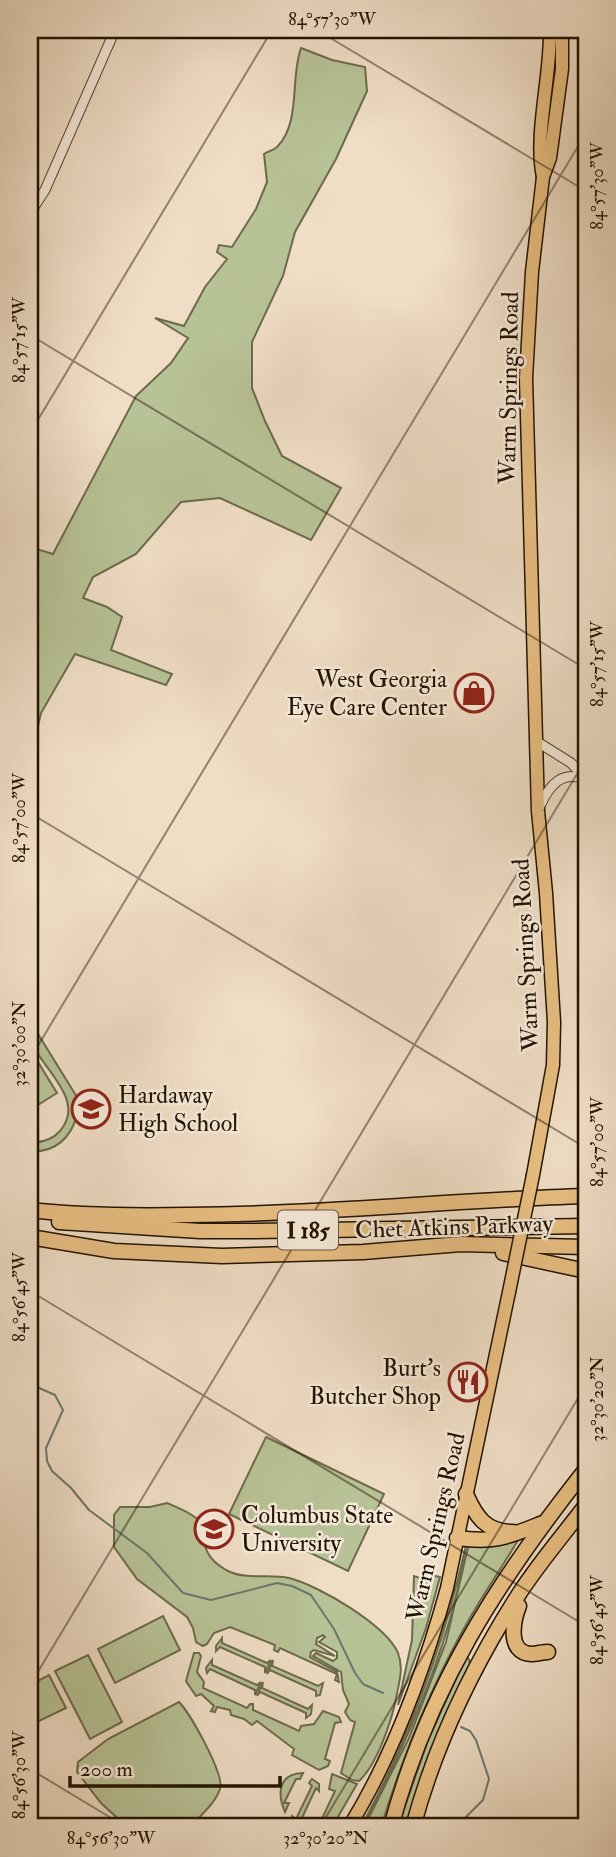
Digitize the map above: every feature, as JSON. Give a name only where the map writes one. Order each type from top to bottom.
[{"type":"highway","points":[[30,1210],[60,1214],[143,1216],[276,1214],[586,1196]]},
{"type":"highway","name":"Chet Atkins Parkway","points":[[30,1218],[75,1224],[200,1231],[586,1226]]},
{"type":"highway","name":"Chet Atkins Parkway","points":[[30,1237],[114,1251],[222,1256],[363,1252],[461,1244],[586,1247]]},
{"type":"highway","points":[[461,1244],[586,1271]]},
{"type":"highway","points":[[391,1827],[417,1746],[453,1668],[486,1608],[544,1522],[586,1469]]},
{"type":"highway","points":[[466,1494],[475,1515],[485,1525],[500,1532],[518,1532]]},
{"type":"highway","points":[[413,1827],[441,1746],[472,1675],[519,1593],[586,1505]]},
{"type":"highway","points":[[457,1538],[484,1541],[500,1539],[544,1522]]},
{"type":"highway","points":[[531,1578],[513,1622],[516,1643],[521,1651],[530,1654],[548,1652]]},
{"type":"main road","name":"Warm Springs Road","points":[[543,177],[539,159],[550,30]]},
{"type":"main road","name":"Warm Springs Road","points":[[349,1827],[369,1795],[392,1747],[447,1588],[533,1175],[553,1065],[554,1023],[538,811],[526,378],[532,272],[543,177],[550,158],[562,69],[562,30]]},
{"type":"street","points":[[30,213],[45,190],[115,30]]},
{"type":"street","points":[[536,741],[571,763],[586,779]]},
{"type":"street","points":[[538,811],[547,790],[557,780],[575,775],[586,779]]},
{"type":"green space","points":[[301,48],[332,60],[365,67],[367,91],[336,159],[295,232],[283,276],[252,342],[252,388],[282,456],[341,488],[311,540],[220,498],[181,502],[136,554],[93,577],[83,598],[107,607],[122,617],[111,650],[172,674],[166,685],[75,654],[41,713],[30,761],[30,547],[53,554],[136,396],[171,363],[188,338],[155,318],[184,326],[205,287],[227,259],[217,252],[219,245],[232,247],[256,209],[267,182],[264,154],[278,146],[290,124]]},
{"type":"green space","points":[[30,1021],[88,1115],[80,1120],[77,1115],[71,1131],[61,1142],[39,1151],[30,1151],[30,1142],[46,1140],[57,1134],[67,1119],[68,1106],[58,1082],[34,1048]]},
{"type":"green space","points":[[30,1049],[57,1093],[30,1110]]},
{"type":"green space","points":[[266,1437],[384,1494],[348,1571],[229,1514]]},
{"type":"green space","points":[[167,1503],[196,1518],[210,1556],[226,1570],[242,1575],[281,1577],[302,1582],[350,1608],[380,1630],[391,1642],[401,1664],[396,1699],[377,1754],[359,1781],[341,1773],[355,1722],[350,1720],[345,1712],[349,1704],[343,1690],[341,1672],[313,1656],[316,1653],[333,1661],[337,1658],[337,1652],[319,1642],[325,1637],[323,1635],[317,1638],[316,1644],[335,1656],[314,1650],[310,1657],[337,1672],[339,1682],[335,1680],[337,1674],[280,1648],[278,1652],[274,1650],[275,1645],[230,1627],[214,1633],[203,1646],[196,1642],[187,1617],[137,1579],[114,1547],[114,1515],[120,1507],[150,1507]]},
{"type":"green space","points":[[518,1540],[473,1612],[429,1697],[381,1827],[364,1827],[409,1738],[446,1642],[469,1543]]},
{"type":"green space","points":[[466,1545],[448,1628],[429,1682],[384,1786],[361,1827],[395,1759],[424,1690],[447,1619]]},
{"type":"green space","points":[[431,1575],[440,1577],[426,1628],[398,1705],[412,1640],[414,1576],[423,1579]]},
{"type":"green space","points":[[163,1616],[180,1650],[115,1683],[98,1649]]},
{"type":"green space","points":[[222,1638],[222,1643],[267,1663],[271,1660],[265,1673],[265,1667],[220,1647],[216,1651]]},
{"type":"green space","points":[[194,1653],[201,1656],[197,1672],[204,1682],[203,1688],[247,1708],[253,1704],[253,1710],[299,1731],[301,1726],[314,1724],[323,1711],[339,1717],[341,1722],[335,1723],[325,1759],[330,1761],[328,1766],[319,1770],[292,1755],[294,1749],[257,1721],[252,1725],[231,1715],[230,1710],[217,1707],[215,1712],[211,1711],[214,1706],[201,1694],[196,1696],[186,1681]]},
{"type":"green space","points":[[88,1655],[122,1722],[90,1739],[55,1671]]},
{"type":"green space","points":[[466,1657],[470,1665],[436,1738],[405,1827],[398,1827],[428,1740]]},
{"type":"green space","points":[[212,1660],[212,1665],[257,1685],[261,1682],[255,1695],[255,1690],[210,1669],[207,1673],[206,1668]]},
{"type":"green space","points":[[273,1660],[272,1666],[318,1686],[323,1683],[320,1695],[316,1696],[316,1691],[270,1670],[267,1674]]},
{"type":"green space","points":[[49,1675],[66,1708],[35,1723],[30,1713],[30,1685]]},
{"type":"green space","points":[[263,1682],[262,1688],[308,1709],[312,1705],[311,1714],[306,1718],[306,1713],[260,1692],[257,1696]]},
{"type":"green space","points":[[179,1702],[212,1758],[220,1782],[218,1794],[190,1827],[127,1827],[101,1803],[77,1772],[78,1762],[108,1739]]},
{"type":"green space","points":[[303,1773],[300,1779],[296,1779],[284,1803],[289,1803],[285,1812],[281,1798],[284,1781],[295,1774]]},
{"type":"green space","points":[[332,1774],[357,1784],[332,1827],[318,1827],[335,1791],[329,1789]]},
{"type":"green space","points":[[312,1779],[319,1784],[319,1791],[316,1788],[300,1822],[303,1826],[292,1827],[292,1816],[296,1819],[312,1786],[309,1783]]},
{"type":"waterway","points":[[30,1384],[55,1395],[63,1410],[46,1448],[47,1461],[52,1471],[89,1510],[147,1553],[183,1593],[211,1600],[277,1583],[292,1586],[311,1595],[334,1629],[363,1684],[383,1693]]},
{"type":"waterway","points":[[456,1827],[483,1800],[489,1779],[476,1740],[470,1731],[461,1727]]},
{"type":"place","name":"West Georgia Eye Care Center","points":[[474,693]]},
{"type":"place","name":"Hardaway High School","points":[[91,1109]]},
{"type":"place","name":"Burt's Butcher Shop","points":[[468,1382]]},
{"type":"place","name":"Columbus State University","points":[[214,1529]]}]
